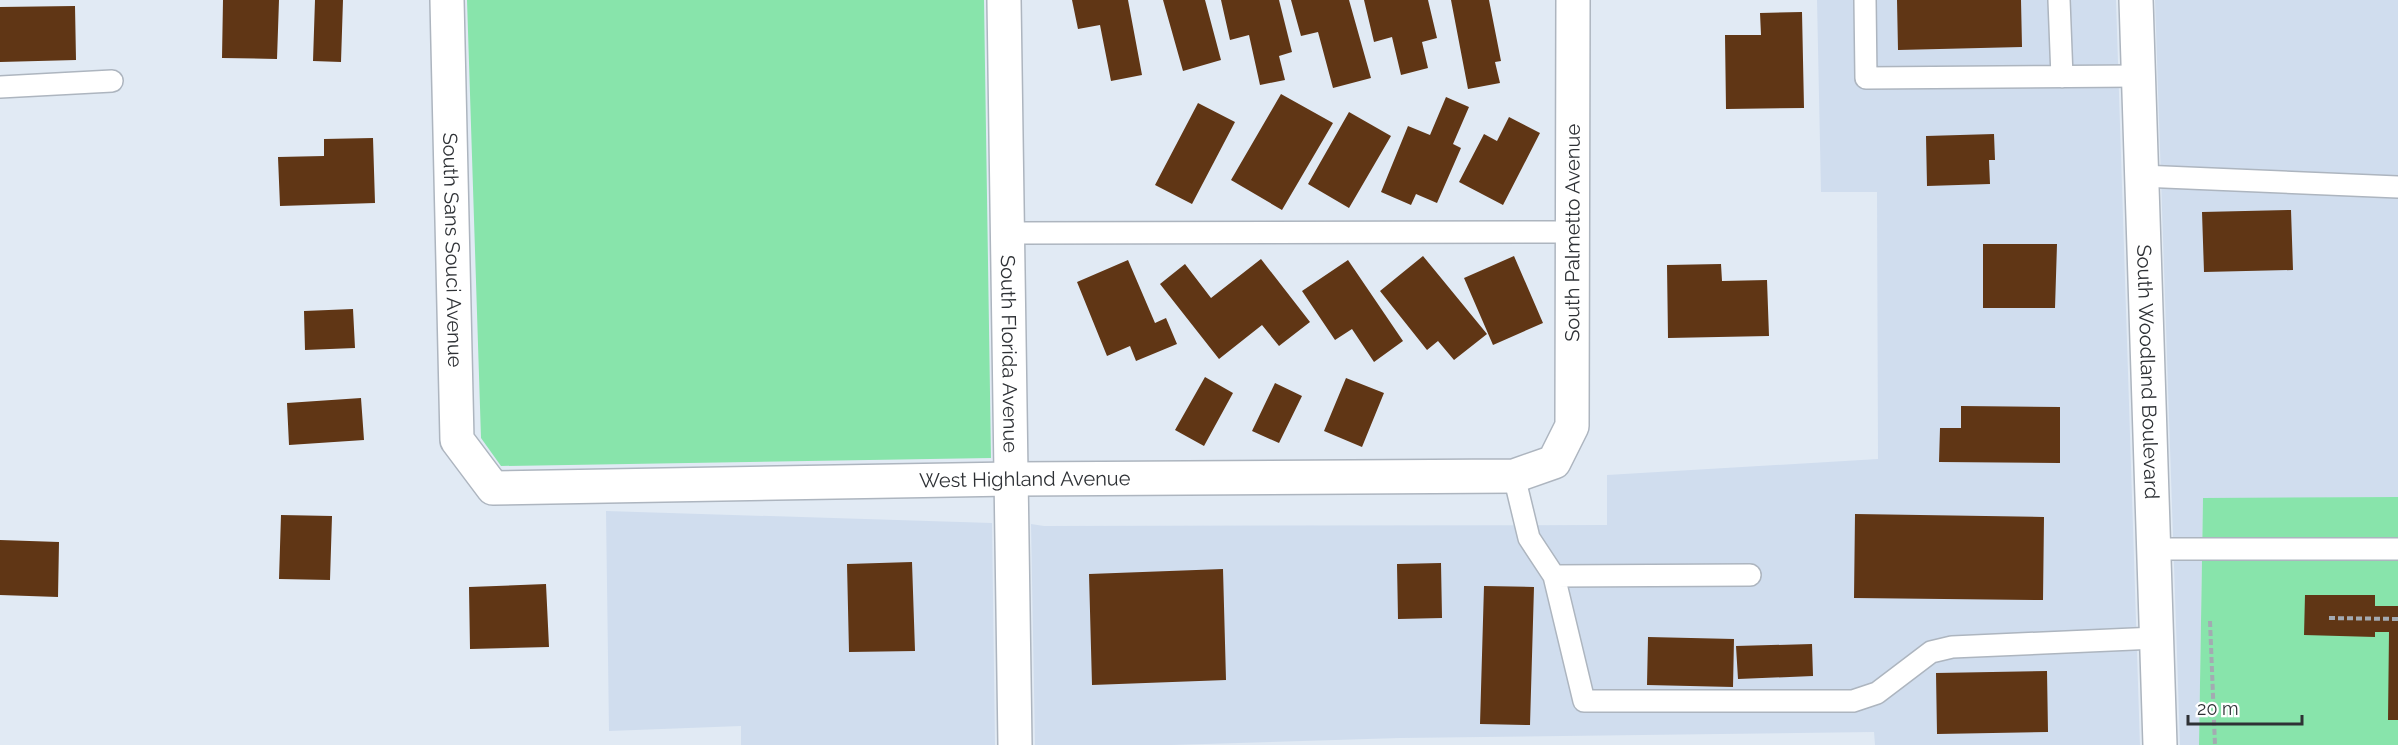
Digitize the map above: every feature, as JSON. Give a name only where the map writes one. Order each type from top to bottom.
[{"type":"street","name":"South Sans Souci Avenue","points":[[447,0],[457,440],[493,488]]},
{"type":"street","name":"South Florida Avenue","points":[[1004,0],[1015,745]]},
{"type":"street","name":"South Palmetto Avenue","points":[[1554,462],[1572,426],[1573,0]]},
{"type":"street","name":"South Woodland Boulevard","points":[[2136,0],[2160,745]]},
{"type":"street","name":"West Highland Avenue","points":[[493,488],[1011,479],[1514,476],[1554,462]]},
{"type":"lane","points":[[1865,0],[1866,78],[2138,76]]},
{"type":"lane","points":[[2060,0],[2062,76]]},
{"type":"lane","points":[[0,87],[112,81]]},
{"type":"lane","points":[[2141,176],[2398,187]]},
{"type":"lane","points":[[1007,233],[1572,232]]},
{"type":"lane","points":[[1514,476],[1529,538],[1554,576],[1584,700],[1853,700],[1877,693],[1931,652],[1952,647],[2156,639]]},
{"type":"lane","points":[[2154,549],[2398,549]]},
{"type":"lane","points":[[1554,576],[1750,574]]},
{"type":"path","points":[[2329,618],[2398,619]]},
{"type":"path","points":[[2210,621],[2215,745]]},
{"type":"shaded area","points":[[1817,0],[2116,0],[2140,745],[1875,745],[1874,732],[1400,738],[1171,745],[1035,745],[1031,524],[1044,526],[1607,525],[1607,475],[1878,459],[1877,192],[1821,192]]},
{"type":"shaded area","points":[[2155,0],[2398,0],[2398,497],[2203,499],[2199,745],[2180,745]]},
{"type":"shaded area","points":[[606,511],[992,523],[995,745],[741,745],[741,726],[609,731]]},
{"type":"green space","points":[[467,0],[984,0],[991,458],[501,466],[481,438]]},
{"type":"green space","points":[[2398,497],[2398,745],[2199,745],[2203,498]]},
{"type":"building","points":[[223,0],[279,0],[277,59],[222,58]]},
{"type":"building","points":[[315,0],[343,0],[341,62],[313,61]]},
{"type":"building","points":[[1072,0],[1128,0],[1142,75],[1111,81],[1100,25],[1078,29]]},
{"type":"building","points":[[1163,0],[1205,0],[1221,60],[1183,71]]},
{"type":"building","points":[[1221,0],[1279,0],[1292,52],[1279,56],[1285,80],[1260,85],[1249,35],[1230,40]]},
{"type":"building","points":[[1291,0],[1349,0],[1371,78],[1333,88],[1318,32],[1301,36]]},
{"type":"building","points":[[1364,0],[1428,0],[1437,38],[1422,42],[1428,68],[1401,75],[1392,37],[1374,42]]},
{"type":"building","points":[[1451,0],[1489,0],[1501,61],[1495,62],[1500,83],[1468,89]]},
{"type":"building","points":[[1897,0],[2021,0],[2022,47],[1898,50]]},
{"type":"building","points":[[75,6],[76,60],[0,62],[0,7]]},
{"type":"building","points":[[1802,12],[1804,108],[1726,109],[1725,35],[1761,35],[1760,13]]},
{"type":"building","points":[[1281,94],[1333,123],[1282,210],[1231,180]]},
{"type":"building","points":[[1446,97],[1469,107],[1453,144],[1461,148],[1437,203],[1416,194],[1411,205],[1381,192],[1408,126],[1430,135]]},
{"type":"building","points":[[1198,103],[1235,122],[1192,204],[1155,185]]},
{"type":"building","points":[[1349,112],[1391,136],[1349,208],[1308,184]]},
{"type":"building","points":[[1509,117],[1540,133],[1503,205],[1459,182],[1484,134],[1497,141]]},
{"type":"building","points":[[1994,134],[1995,160],[1989,160],[1990,184],[1927,186],[1926,136]]},
{"type":"building","points":[[373,138],[375,203],[280,206],[278,157],[324,156],[324,139]]},
{"type":"building","points":[[2291,210],[2293,270],[2204,272],[2202,212]]},
{"type":"building","points":[[1983,244],[2057,244],[2055,308],[1983,308]]},
{"type":"building","points":[[1423,256],[1487,334],[1454,360],[1438,341],[1427,350],[1380,291]]},
{"type":"building","points":[[1514,256],[1543,323],[1493,345],[1464,278]]},
{"type":"building","points":[[1261,259],[1310,322],[1279,346],[1262,325],[1219,359],[1160,284],[1185,264],[1211,298]]},
{"type":"building","points":[[1128,260],[1155,323],[1166,318],[1177,344],[1136,361],[1130,346],[1107,356],[1077,282]]},
{"type":"building","points":[[1348,260],[1403,341],[1374,362],[1352,329],[1335,340],[1302,291]]},
{"type":"building","points":[[1721,264],[1722,281],[1767,280],[1769,336],[1668,338],[1667,265]]},
{"type":"building","points":[[353,309],[355,348],[305,350],[304,311]]},
{"type":"building","points":[[1205,377],[1233,393],[1204,446],[1175,430]]},
{"type":"building","points":[[1346,378],[1384,393],[1362,447],[1324,431]]},
{"type":"building","points":[[1275,383],[1302,396],[1279,443],[1252,431]]},
{"type":"building","points":[[361,398],[364,440],[289,445],[287,403]]},
{"type":"building","points":[[1961,406],[2060,407],[2060,463],[1939,462],[1940,428],[1961,428]]},
{"type":"building","points":[[1855,514],[2044,517],[2043,600],[1854,598]]},
{"type":"building","points":[[281,515],[332,516],[330,580],[279,579]]},
{"type":"building","points":[[0,540],[59,542],[58,597],[0,595]]},
{"type":"building","points":[[912,562],[915,651],[849,652],[847,564]]},
{"type":"building","points":[[1441,563],[1442,618],[1398,619],[1397,564]]},
{"type":"building","points":[[1223,569],[1226,680],[1092,685],[1089,574]]},
{"type":"building","points":[[546,584],[549,647],[470,649],[469,587]]},
{"type":"building","points":[[1484,586],[1534,587],[1530,725],[1480,724]]},
{"type":"building","points":[[2305,595],[2375,595],[2375,606],[2398,606],[2398,720],[2388,720],[2389,632],[2375,632],[2375,637],[2304,635]]},
{"type":"building","points":[[1648,637],[1734,639],[1733,687],[1647,685]]},
{"type":"building","points":[[1812,644],[1813,676],[1738,679],[1736,646]]},
{"type":"building","points":[[2047,671],[2048,732],[1937,734],[1936,673]]}]
